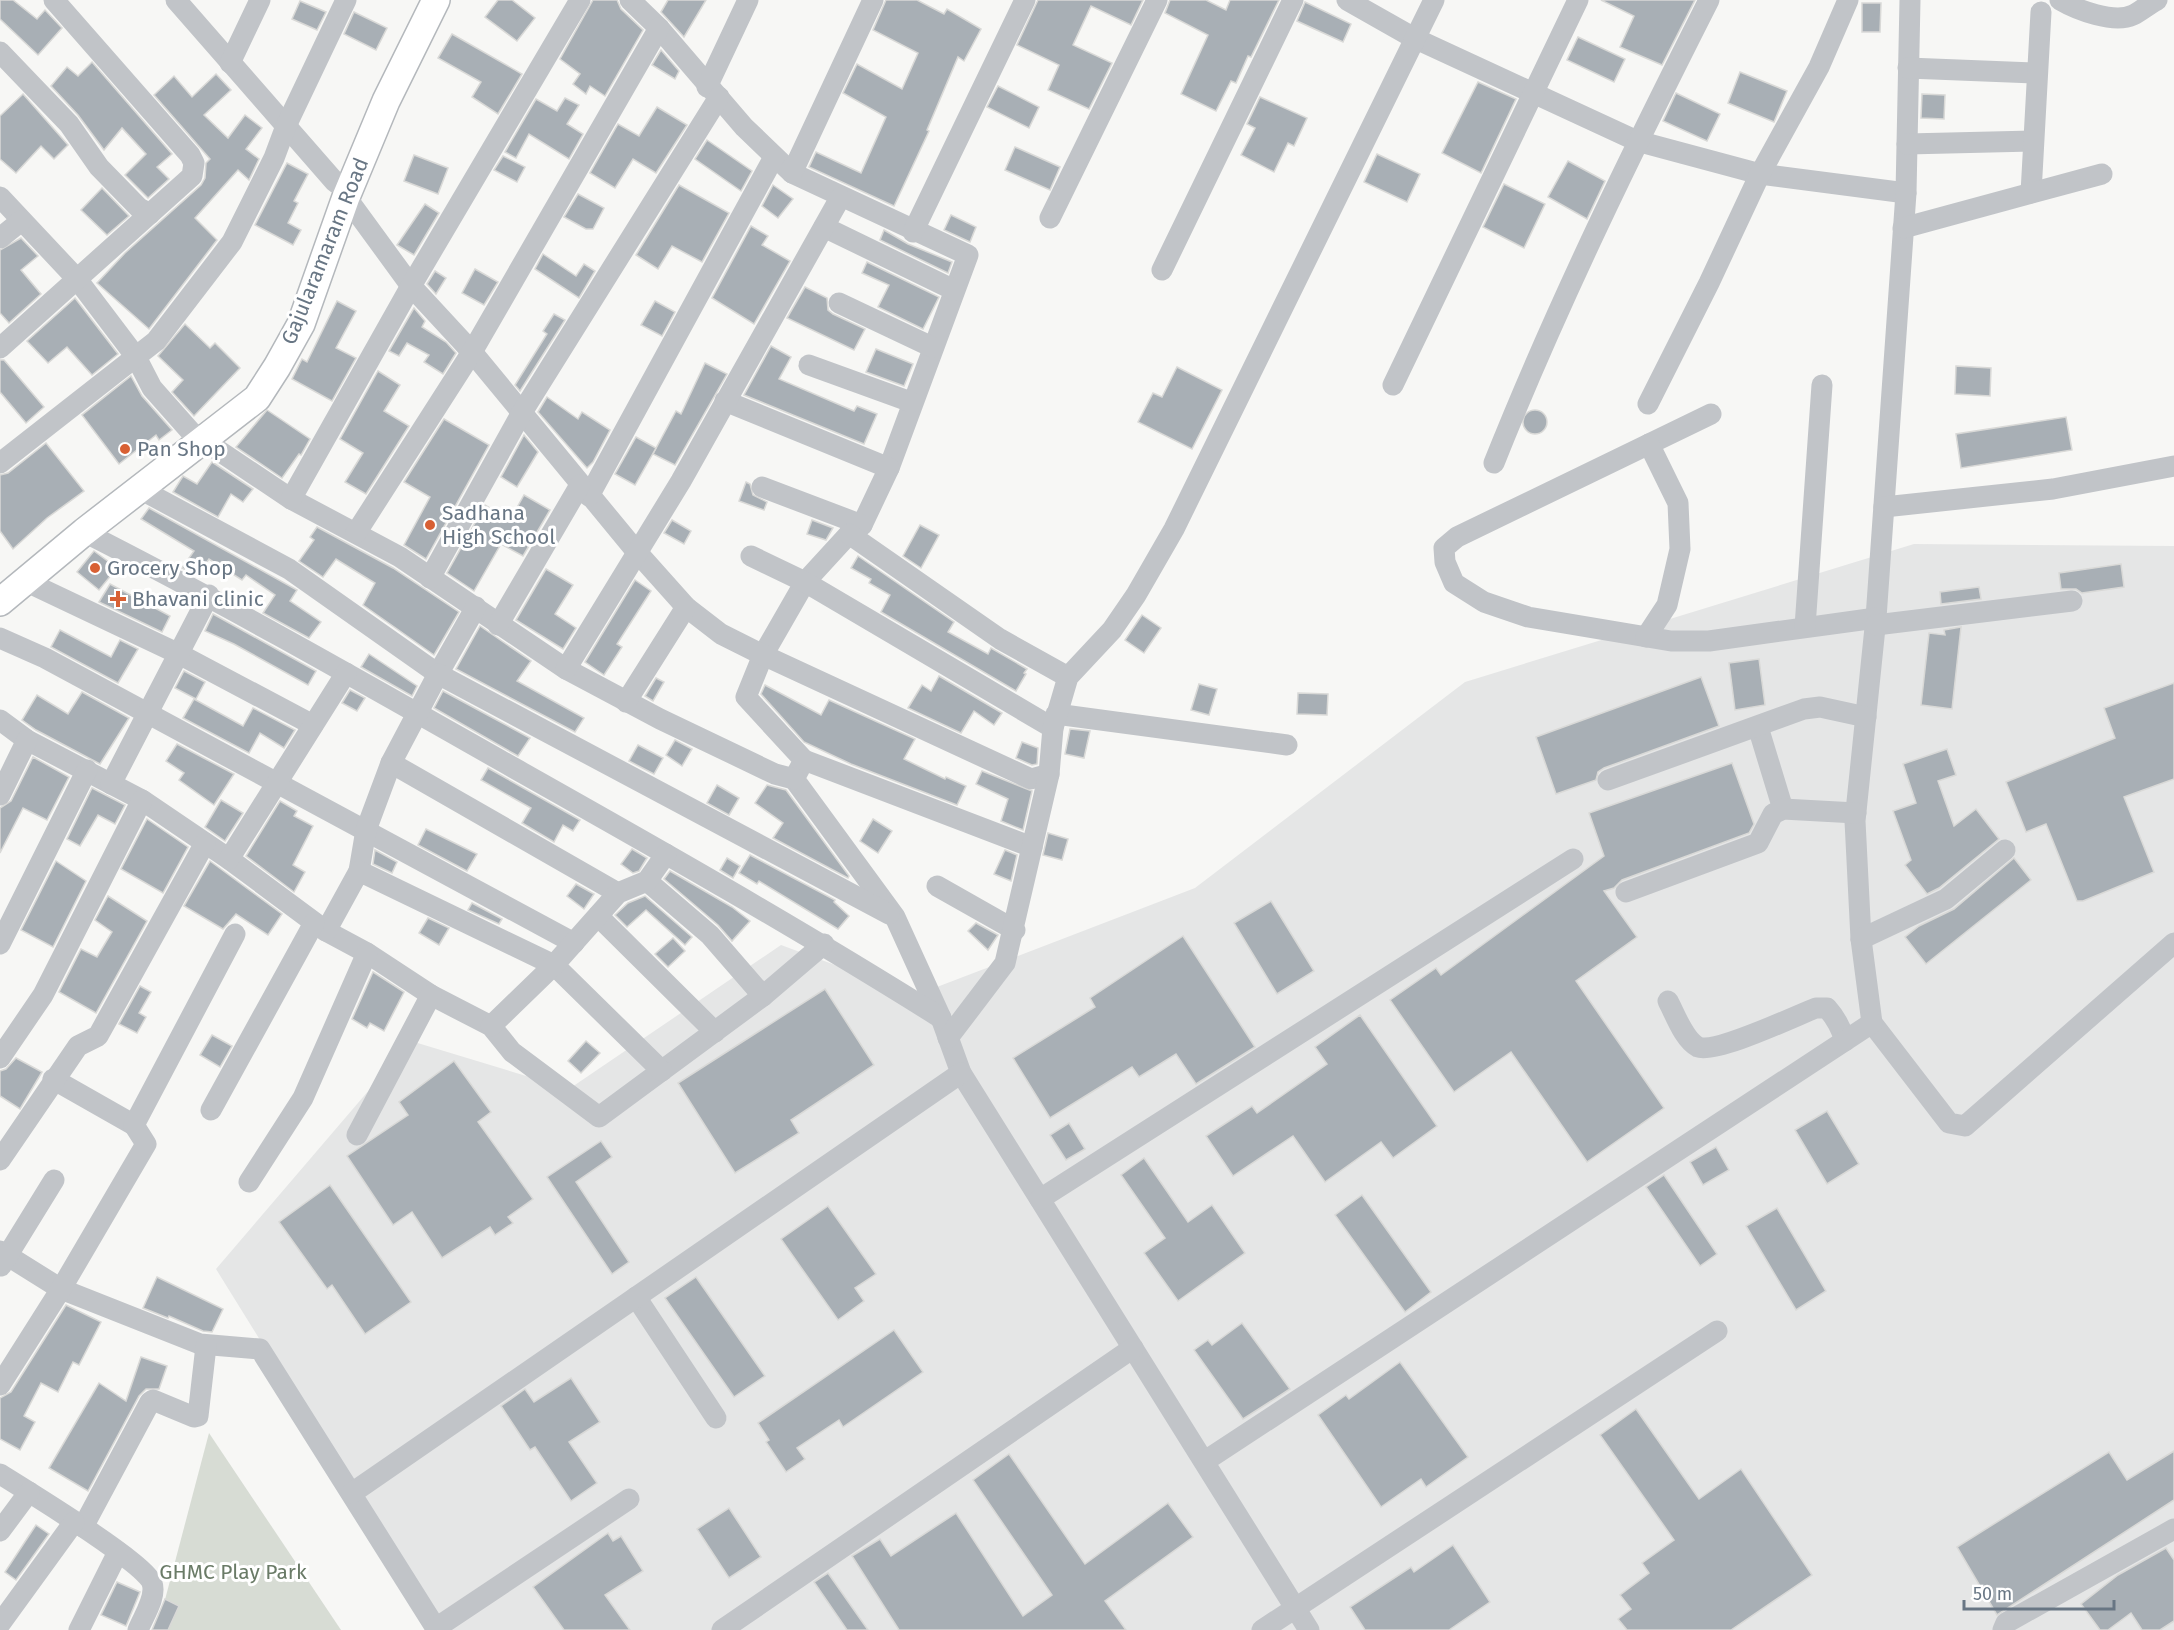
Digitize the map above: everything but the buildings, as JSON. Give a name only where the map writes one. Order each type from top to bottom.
[{"type":"main road","name":"Gajularamaram Road","points":[[0,603],[13,579],[198,437],[256,398],[278,367],[301,324],[372,88],[416,0]]},
{"type":"main road","name":"Gajularamaram Road","points":[[340,190],[436,0]]},
{"type":"main road","name":"Gajularamaram Road","points":[[13,579],[84,532],[140,489],[198,437]]},
{"type":"street","points":[[0,348],[192,176],[194,163],[190,155],[54,0]]},
{"type":"street","points":[[176,0],[340,190],[411,286],[472,352],[521,414],[686,607],[721,634],[763,656],[1031,779],[1048,774]]},
{"type":"street","points":[[230,63],[260,0]]},
{"type":"street","points":[[0,463],[156,341],[232,242],[274,158],[286,126],[346,0]]},
{"type":"street","points":[[291,499],[411,286],[580,0]]},
{"type":"street","points":[[630,0],[659,28],[744,127],[792,173],[840,198],[968,255],[889,468],[856,529],[805,582],[763,656],[746,697],[804,760],[1032,847]]},
{"type":"street","points":[[430,578],[521,414],[713,92],[748,0]]},
{"type":"street","points":[[792,173],[873,0]]},
{"type":"street","points":[[914,232],[1025,0]]},
{"type":"street","points":[[1050,218],[1157,0]]},
{"type":"street","points":[[1162,270],[1293,0]]},
{"type":"street","points":[[1347,0],[1414,38],[1637,141],[1760,174],[1906,193]]},
{"type":"street","points":[[944,1028],[1005,963],[1015,930],[1048,774],[1055,721],[1068,677],[1118,621],[1136,595],[1174,529],[1434,0]]},
{"type":"street","points":[[1393,385],[1578,0]]},
{"type":"street","points":[[1494,463],[1534,367],[1637,141],[1709,0]]},
{"type":"street","points":[[1648,404],[1709,283],[1760,174],[1819,67],[1848,0]]},
{"type":"street","points":[[1910,0],[1904,228],[1876,621],[1856,813],[1861,939],[1872,1023],[1949,1123],[1965,1126],[2174,943]]},
{"type":"street","points":[[2060,0],[2078,10],[2121,18],[2132,15],[2157,0]]},
{"type":"street","points":[[2031,193],[2041,12]]},
{"type":"street","points":[[356,533],[472,352],[659,28]]},
{"type":"street","points":[[0,52],[69,124],[99,168],[139,208],[150,214]]},
{"type":"street","points":[[1908,69],[2037,73]]},
{"type":"street","points":[[1907,144],[2033,141]]},
{"type":"street","points":[[498,625],[585,490],[774,157]]},
{"type":"street","points":[[1904,228],[2102,174]]},
{"type":"street","points":[[0,197],[77,279],[136,357],[152,388],[198,437],[291,499],[400,557],[566,669],[627,702],[776,774],[794,779],[895,917],[944,1028],[961,1073],[1309,1630]]},
{"type":"street","points":[[566,669],[636,551],[681,481],[840,198]]},
{"type":"street","points":[[0,238],[21,221]]},
{"type":"street","points":[[824,227],[954,290]]},
{"type":"street","points":[[839,303],[932,347]]},
{"type":"street","points":[[809,365],[912,402]]},
{"type":"street","points":[[1805,627],[1822,385]]},
{"type":"street","points":[[725,401],[889,468]]},
{"type":"street","points":[[1711,414],[1457,537],[1444,548],[1445,562],[1454,583],[1484,602],[1528,617],[1688,642],[1805,627],[2072,601]]},
{"type":"street","points":[[1646,637],[1667,605],[1680,549],[1678,503],[1649,444]]},
{"type":"street","points":[[1884,507],[2054,489],[2174,466]]},
{"type":"street","points":[[762,487],[856,529],[1000,639],[1068,677]]},
{"type":"street","points":[[140,489],[289,569],[438,674],[895,917]]},
{"type":"street","points":[[84,532],[209,595],[824,944],[944,1028]]},
{"type":"street","points":[[751,556],[805,582],[1055,721],[1287,745]]},
{"type":"street","points":[[13,579],[179,654],[313,724]]},
{"type":"street","points":[[111,784],[209,595]]},
{"type":"street","points":[[211,1110],[320,927],[359,871],[366,830],[391,763],[476,607]]},
{"type":"street","points":[[627,702],[686,607]]},
{"type":"street","points":[[0,638],[45,658],[574,943]]},
{"type":"street","points":[[229,859],[346,673]]},
{"type":"street","points":[[1608,780],[1814,707],[1866,717]]},
{"type":"street","points":[[0,720],[27,740],[142,800],[229,859],[320,927],[367,953],[431,995],[491,1026],[512,1052],[599,1117],[763,996],[824,944]]},
{"type":"street","points":[[1758,727],[1783,809]]},
{"type":"street","points":[[0,795],[27,740]]},
{"type":"street","points":[[794,779],[804,760]]},
{"type":"street","points":[[391,763],[618,893]]},
{"type":"street","points":[[1,940],[87,770]]},
{"type":"street","points":[[0,1058],[43,995],[142,800]]},
{"type":"street","points":[[1626,892],[1758,843],[1773,814],[1783,809],[1856,813]]},
{"type":"street","points":[[0,1160],[53,1079],[78,1046],[98,1036],[205,843]]},
{"type":"street","points":[[1861,939],[1946,899],[2005,850]]},
{"type":"street","points":[[491,1026],[554,965],[618,893],[647,880],[666,854]]},
{"type":"street","points":[[1040,1200],[1573,859]]},
{"type":"street","points":[[359,871],[554,965],[662,1071]]},
{"type":"street","points":[[647,880],[710,935],[763,996]]},
{"type":"street","points":[[937,886],[1015,930]]},
{"type":"street","points":[[598,916],[715,1032]]},
{"type":"street","points":[[134,1125],[235,934]]},
{"type":"street","points":[[249,1182],[303,1098],[367,953]]},
{"type":"street","points":[[357,1135],[431,995]]},
{"type":"street","points":[[1668,1000],[1689,1040],[1698,1047],[1719,1047],[1816,1008],[1827,1008],[1840,1026],[1845,1041]]},
{"type":"street","points":[[1205,1461],[1872,1023]]},
{"type":"street","points":[[352,1493],[961,1073]]},
{"type":"street","points":[[0,1385],[61,1289],[146,1144],[134,1125],[53,1079]]},
{"type":"street","points":[[54,1180],[2,1258],[61,1289],[206,1346],[260,1349],[437,1629],[630,1499]]},
{"type":"street","points":[[636,1297],[716,1418]]},
{"type":"street","points":[[1262,1630],[1717,1331]]},
{"type":"street","points":[[0,1624],[79,1524],[150,1402],[153,1400],[194,1417],[198,1416],[206,1346]]},
{"type":"street","points":[[722,1630],[1133,1348]]},
{"type":"street","points":[[0,1474],[79,1524],[145,1571],[152,1582],[153,1594],[138,1630]]},
{"type":"street","points":[[0,1531],[29,1492]]},
{"type":"street","points":[[2003,1630],[2006,1623],[2174,1529]]},
{"type":"street","points":[[79,1630],[118,1552]]},
{"type":"shaded area","points":[[1914,544],[2174,546],[2174,1630],[440,1630],[216,1269],[411,1041],[569,1089],[781,945],[916,995],[1195,888],[1465,682]]},
{"type":"green space","name":"GHMC Play Park","points":[[209,1433],[341,1630],[157,1630]]},
{"type":"place","name":"Pan Shop","points":[[125,449]]},
{"type":"place","name":"Sadhana High School","points":[[430,525]]},
{"type":"place","name":"Grocery Shop","points":[[95,568]]},
{"type":"place","name":"Bhavani clinic","points":[[118,599]]}]
